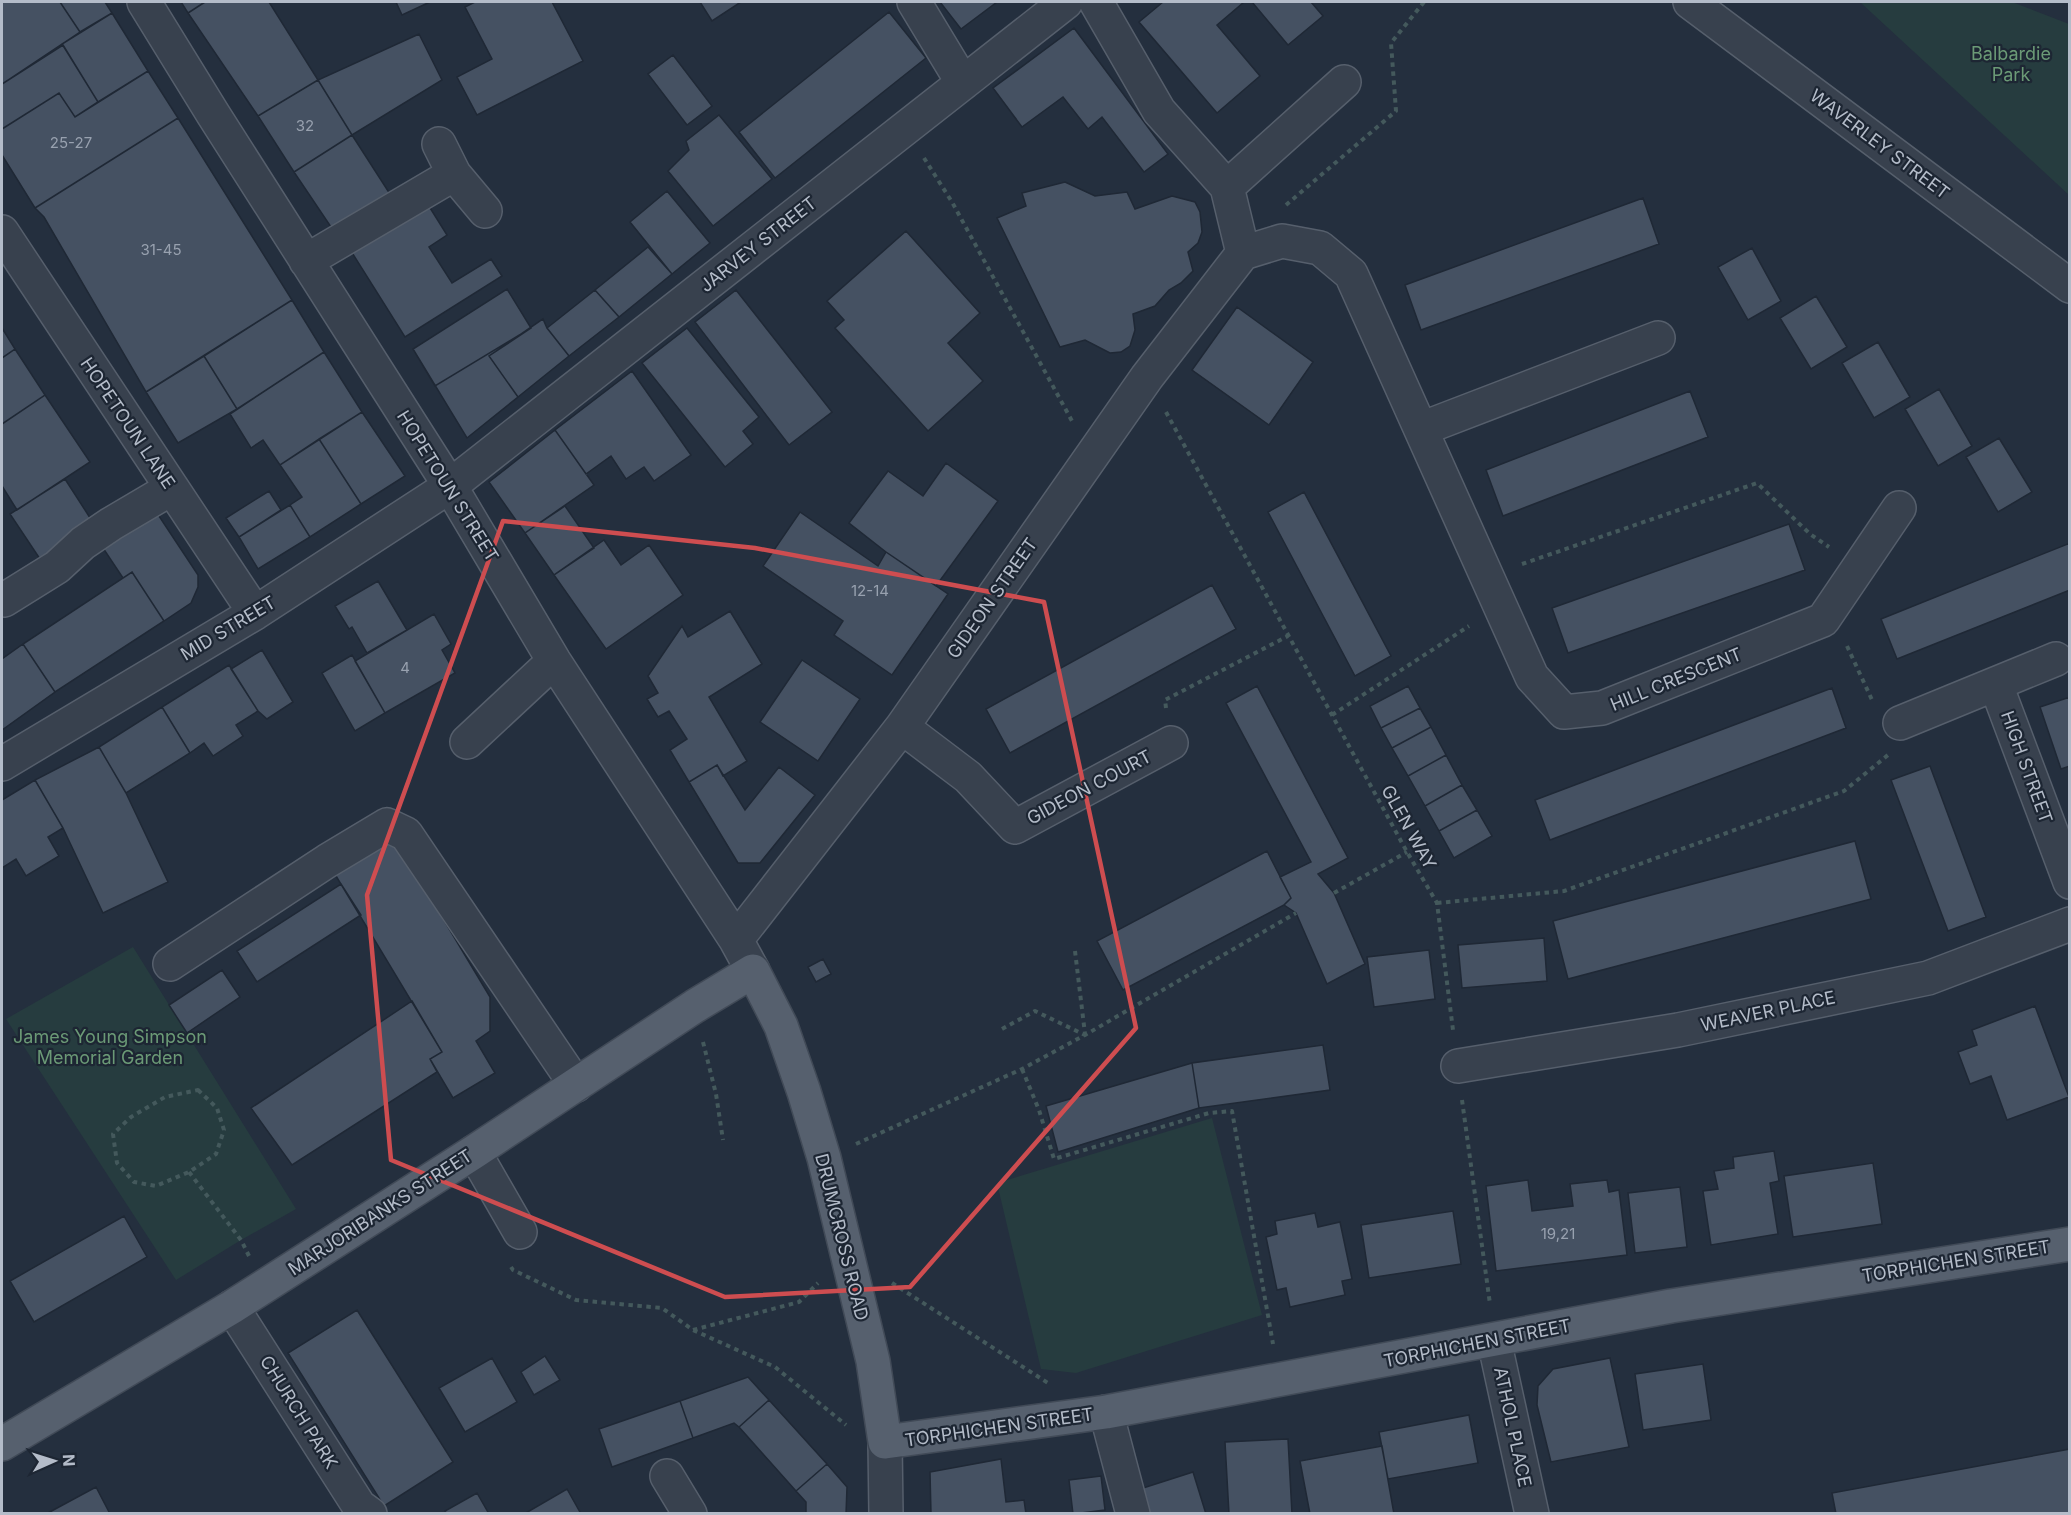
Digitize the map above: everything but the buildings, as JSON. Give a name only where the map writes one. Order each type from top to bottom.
[{"type":"main road","name":"MARJORIBANKS STREET","points":[[2,1444],[232,1307],[474,1152],[695,1006],[753,971]]},
{"type":"main road","name":"DRUMCROSS ROAD","points":[[753,971],[781,1026],[824,1158],[873,1361],[886,1450]]},
{"type":"main road","name":"TORPHICHEN STREET","points":[[886,1450],[1101,1413],[1671,1306],[2070,1244]]},
{"type":"street","name":"HOPETOUN STREET","points":[[144,2],[450,486],[554,661],[736,940],[753,971]]},
{"type":"street","points":[[914,2],[963,83]]},
{"type":"street","name":"JARVEY STREET","points":[[450,486],[1066,2]]},
{"type":"street","points":[[1096,2],[1159,111],[1227,187],[1243,253]]},
{"type":"street","name":"WAVERLEY STREET","points":[[1690,2],[2070,286]]},
{"type":"street","points":[[1227,187],[1344,81]]},
{"type":"street","points":[[439,144],[454,174],[485,211]]},
{"type":"street","points":[[306,261],[454,174]]},
{"type":"street","name":"HOPETOUN LANE","points":[[2,232],[255,613]]},
{"type":"street","name":"HILL CRESCENT","points":[[1243,253],[1282,241],[1320,248],[1352,274],[1532,677],[1564,712],[1602,708],[1823,620]]},
{"type":"street","name":"GIDEON STREET","points":[[736,940],[902,727],[1147,377],[1243,253]]},
{"type":"street","points":[[1420,429],[1658,338]]},
{"type":"street","name":"MID STREET","points":[[2,764],[255,613],[450,486]]},
{"type":"street","points":[[4,600],[57,567],[84,543],[111,524],[172,488]]},
{"type":"street","points":[[1823,620],[1899,508]]},
{"type":"street","points":[[1900,723],[2056,659]]},
{"type":"street","points":[[466,742],[554,661]]},
{"type":"street","name":"HIGH STREET","points":[[1996,685],[2070,882]]},
{"type":"street","name":"GIDEON COURT","points":[[902,727],[968,777],[1015,827],[1171,743]]},
{"type":"street","points":[[170,964],[327,861],[387,825],[406,834],[576,1084]]},
{"type":"street","name":"WEAVER PLACE","points":[[1458,1066],[1678,1030],[1928,978],[2070,924]]},
{"type":"street","points":[[474,1152],[514,1246]]},
{"type":"street","name":"CHURCH PARK","points":[[232,1307],[358,1506],[370,1514]]},
{"type":"street","name":"ATHOL PLACE","points":[[1494,1340],[1532,1514]]},
{"type":"street","points":[[1101,1413],[1133,1514]]},
{"type":"street","name":"DRUMCROSS ROAD","points":[[886,1450],[886,1514]]},
{"type":"street","points":[[667,1476],[690,1514]]},
{"type":"path","points":[[1282,241],[1283,208],[1396,111],[1391,43],[1424,2]]},
{"type":"path","points":[[905,128],[952,202],[1092,455]]},
{"type":"path","name":"GLEN WAY","points":[[1147,377],[1437,903],[1494,1340]]},
{"type":"path","points":[[1487,576],[1757,483],[1810,534],[1858,568]]},
{"type":"path","points":[[1332,715],[1500,606]]},
{"type":"path","points":[[1437,903],[1563,891],[1844,791],[1890,753],[1900,723],[1878,714],[1845,640],[1823,620]]},
{"type":"path","points":[[1171,743],[1165,700],[1288,636]]},
{"type":"path","points":[[1334,893],[1407,852]]},
{"type":"path","points":[[824,1158],[1022,1069],[1296,913]]},
{"type":"path","points":[[1075,951],[1085,1035]]},
{"type":"path","points":[[695,1006],[716,1094],[723,1140]]},
{"type":"path","points":[[1002,1029],[1035,1011],[1085,1035]]},
{"type":"path","points":[[1022,1069],[1039,1110],[1054,1159],[1209,1113],[1232,1111],[1280,1380]]},
{"type":"path","points":[[198,1090],[217,1108],[224,1130],[216,1154],[189,1172],[156,1186],[134,1182],[117,1163],[113,1134],[131,1117],[165,1097],[198,1090]]},
{"type":"path","points":[[189,1172],[241,1240],[263,1287]]},
{"type":"path","points":[[514,1246],[513,1270],[576,1300],[662,1308],[693,1330],[775,1367],[886,1450]]},
{"type":"path","points":[[693,1330],[799,1302],[847,1254],[1101,1413]]},
{"type":"highlighted area","points":[[503,521],[755,548],[1044,602],[1136,1028],[910,1287],[725,1297],[391,1160],[367,895]]},
{"type":"green space","name":"Balbardie Park","points":[[1860,2],[2012,2],[2069,24],[2069,195]]},
{"type":"green space","name":"James Young Simpson Memorial Garden","points":[[133,947],[296,1209],[176,1280],[6,1019]]},
{"type":"green space","points":[[1212,1118],[1262,1315],[1076,1373],[1041,1369],[997,1183]]}]
